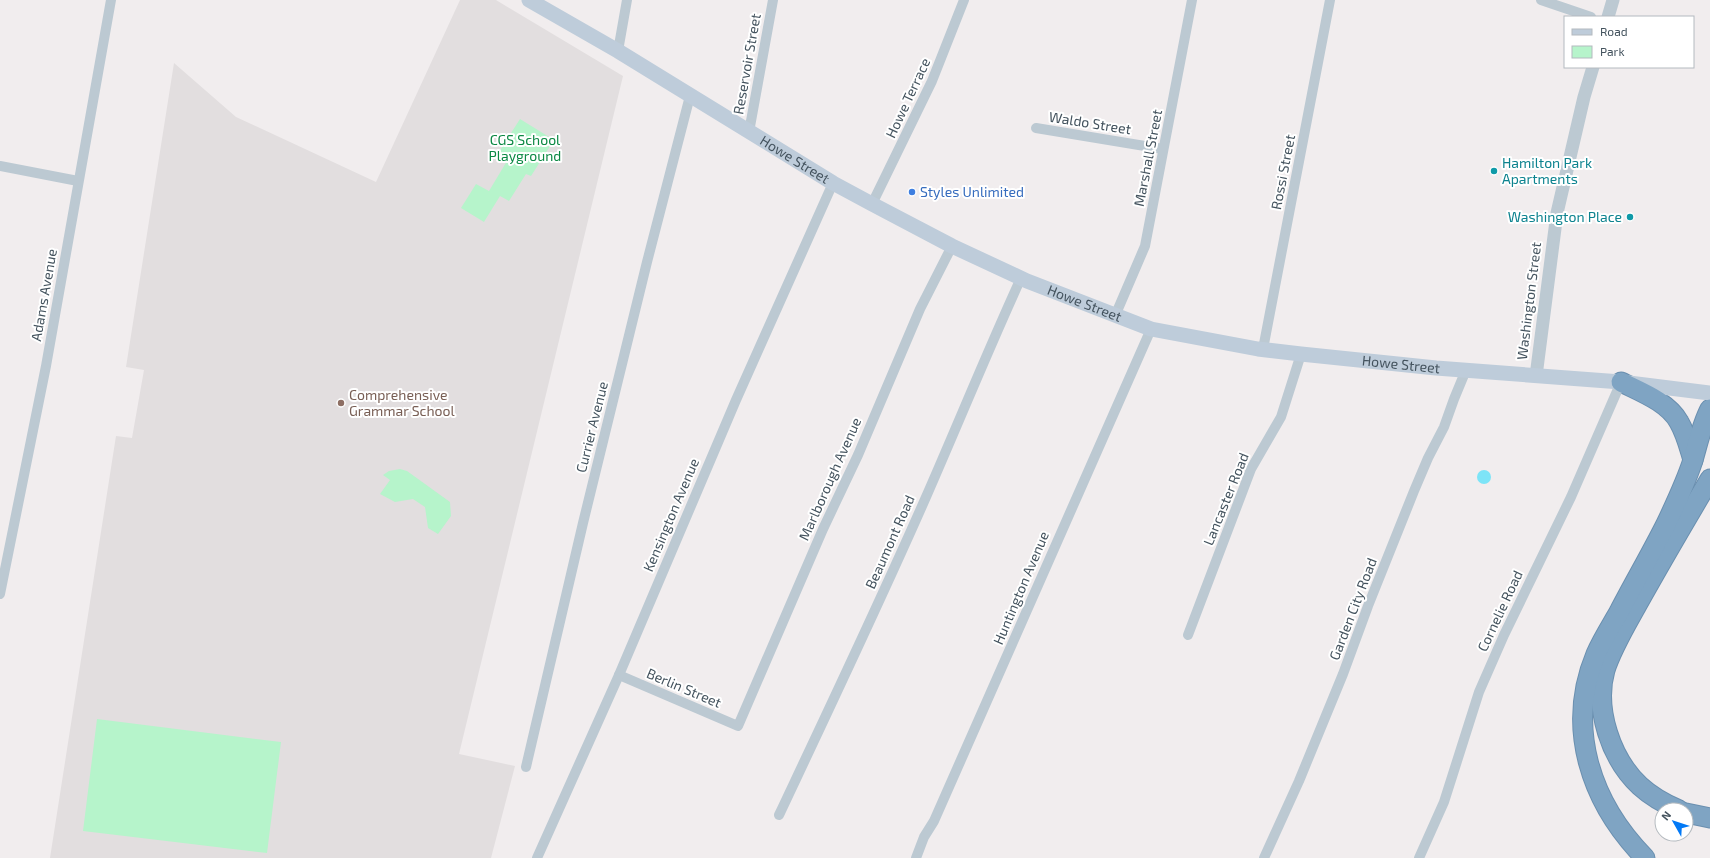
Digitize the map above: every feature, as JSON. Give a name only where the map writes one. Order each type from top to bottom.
[{"type":"highway","points":[[1621,382],[1648,395],[1667,409],[1678,421],[1687,439],[1693,460]]},
{"type":"highway","points":[[1645,858],[1615,824],[1601,800],[1586,754],[1582,726],[1584,700],[1588,676],[1596,653],[1666,524],[1684,486],[1710,409]]},
{"type":"highway","points":[[1662,802],[1645,790],[1626,769],[1616,753],[1603,713],[1602,691],[1605,670],[1631,616],[1710,479]]},
{"type":"highway","points":[[1694,815],[1710,818]]},
{"type":"main road","name":"Howe Street","points":[[529,0],[618,51],[833,183],[872,204],[952,246],[1021,278],[1151,329],[1263,349],[1301,354],[1466,370],[1621,382],[1710,393]]},
{"type":"street","name":"Adams Avenue","points":[[0,594],[46,366],[111,0]]},
{"type":"street","points":[[618,51],[627,0]]},
{"type":"street","name":"Reservoir Street","points":[[749,132],[773,0]]},
{"type":"street","name":"Howe Terrace","points":[[872,204],[932,81],[964,0]]},
{"type":"street","name":"Marshall Street","points":[[1115,316],[1145,246],[1192,0]]},
{"type":"street","name":"Rossi Street","points":[[1263,349],[1330,0]]},
{"type":"street","points":[[1541,0],[1588,16]]},
{"type":"street","points":[[1608,16],[1613,0]]},
{"type":"street","name":"Washington Street","points":[[1536,376],[1557,213],[1584,97],[1593,68]]},
{"type":"street","name":"Currier Avenue","points":[[526,767],[585,516],[649,255],[690,96]]},
{"type":"street","name":"Waldo Street","points":[[1036,128],[1163,149]]},
{"type":"street","points":[[0,166],[78,180]]},
{"type":"street","name":"Kensington Avenue","points":[[537,858],[619,675],[733,407],[833,183]]},
{"type":"street","name":"Marlborough Avenue","points":[[738,726],[823,529],[858,455],[920,309],[952,246]]},
{"type":"street","name":"Beaumont Road","points":[[779,815],[862,639],[926,497],[988,351],[1021,278]]},
{"type":"street","name":"Huntington Avenue","points":[[916,858],[924,838],[934,821],[1151,329]]},
{"type":"street","name":"Lancaster Road","points":[[1188,634],[1250,469],[1281,417],[1301,354]]},
{"type":"street","name":"Garden City Road","points":[[1264,858],[1287,808],[1343,674],[1414,491],[1428,458],[1444,427],[1466,370]]},
{"type":"street","name":"Cornelie Road","points":[[1419,858],[1444,802],[1479,692],[1504,635],[1571,497],[1621,382]]},
{"type":"street","name":"Berlin Street","points":[[619,675],[738,726]]},
{"type":"shaded area","name":"Comprehensive Grammar School","points":[[460,0],[496,0],[623,76],[459,754],[515,766],[491,858],[50,858],[116,436],[132,438],[144,370],[126,367],[174,63],[236,117],[376,182]]},
{"type":"green space","name":"CGS School Playground","points":[[520,119],[554,140],[531,176],[526,174],[509,201],[500,196],[484,222],[461,208],[476,184],[489,191],[507,161],[497,155]]},
{"type":"green space","points":[[400,469],[407,471],[450,502],[451,516],[438,534],[428,528],[425,507],[413,499],[395,502],[380,494],[390,480],[383,475],[389,471]]},
{"type":"green space","points":[[97,719],[281,742],[267,853],[83,831]]},
{"type":"water","points":[[1481,470],[1487,470],[1491,474],[1491,480],[1487,484],[1481,484],[1477,480],[1477,474]]},
{"type":"place","name":"Hamilton Park Apartments","points":[[1494,171]]},
{"type":"place","name":"Styles Unlimited","points":[[912,192]]},
{"type":"place","name":"Washington Place","points":[[1630,217]]},
{"type":"place","name":"Comprehensive Grammar School","points":[[341,403]]}]
